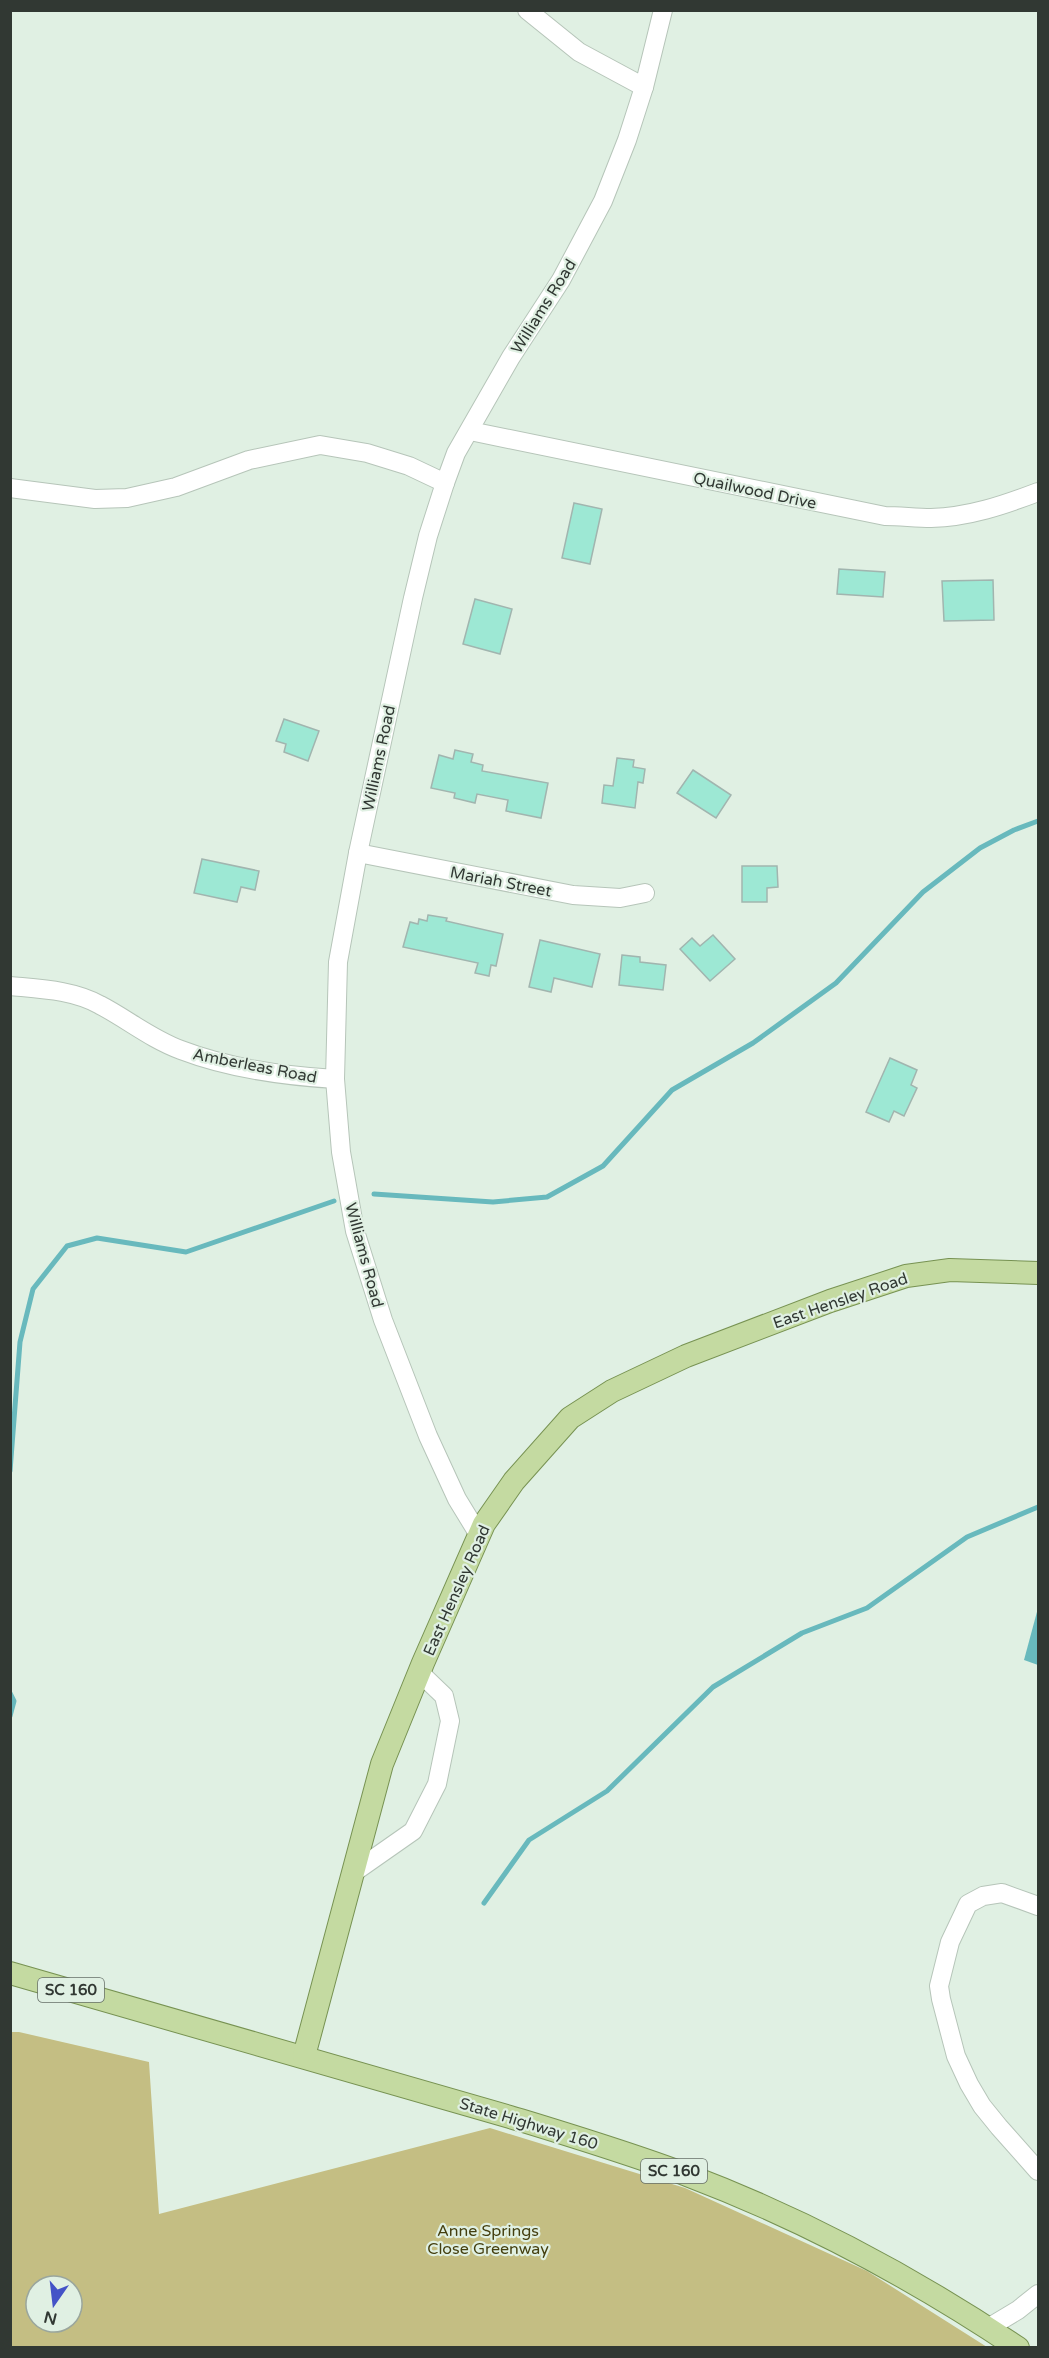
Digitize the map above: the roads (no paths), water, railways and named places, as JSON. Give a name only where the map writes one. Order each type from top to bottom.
[{"type":"main road","name":"East Hensley Road","points":[[304,2056],[382,1764],[419,1672],[484,1524],[514,1480],[570,1418],[612,1391],[665,1366],[830,1300],[906,1276],[950,1270],[1038,1273]]},
{"type":"main road","name":"State Highway 160","points":[[10,1973],[304,2056],[577,2137],[688,2176],[785,2218],[872,2260],[936,2295],[1018,2348]]},
{"type":"street","points":[[527,10],[579,52],[645,87]]},
{"type":"street","name":"Williams Road","points":[[479,1534],[457,1499],[428,1436],[383,1320],[355,1231],[340,1152],[335,1079],[338,962],[358,853],[412,598],[445,483],[456,453],[471,431],[511,357],[561,280],[603,201],[645,87],[663,10]]},
{"type":"street","name":"Quailwood Drive","points":[[471,431],[885,516],[931,518],[969,514],[998,507],[1038,492]]},
{"type":"street","points":[[10,488],[95,499],[127,498],[177,487],[249,460],[320,445],[367,453],[409,466],[445,483]]},
{"type":"street","name":"Mariah Street","points":[[358,853],[573,895],[620,898],[645,894]]},
{"type":"street","name":"Amberleas Road","points":[[10,986],[78,995],[100,1005],[160,1041],[182,1050],[242,1066],[301,1077],[335,1079]]},
{"type":"street","points":[[353,1873],[413,1831],[437,1784],[450,1720],[444,1696],[419,1672]]},
{"type":"street","points":[[1038,1906],[1002,1893],[983,1896],[968,1904],[950,1942],[939,1986],[956,2056],[969,2084],[982,2106],[1038,2171]]},
{"type":"street","points":[[988,2328],[1038,2294]]},
{"type":"water","points":[[1038,1608],[1038,1665],[1024,1660]]},
{"type":"waterway","points":[[374,1194],[493,1202],[547,1197],[603,1166],[672,1090],[753,1043],[836,983],[923,892],[980,848],[1014,830],[1038,821]]},
{"type":"waterway","points":[[10,1471],[20,1342],[33,1289],[67,1246],[97,1238],[186,1252],[334,1201]]},
{"type":"waterway","points":[[484,1903],[529,1840],[607,1791],[713,1687],[802,1633],[867,1608],[967,1537],[1038,1507]]},
{"type":"waterway","points":[[10,1693],[14,1701],[10,1716]]},
{"type":"park label","name":"Anne Springs Close Greenway","points":[[488,2239]]}]
